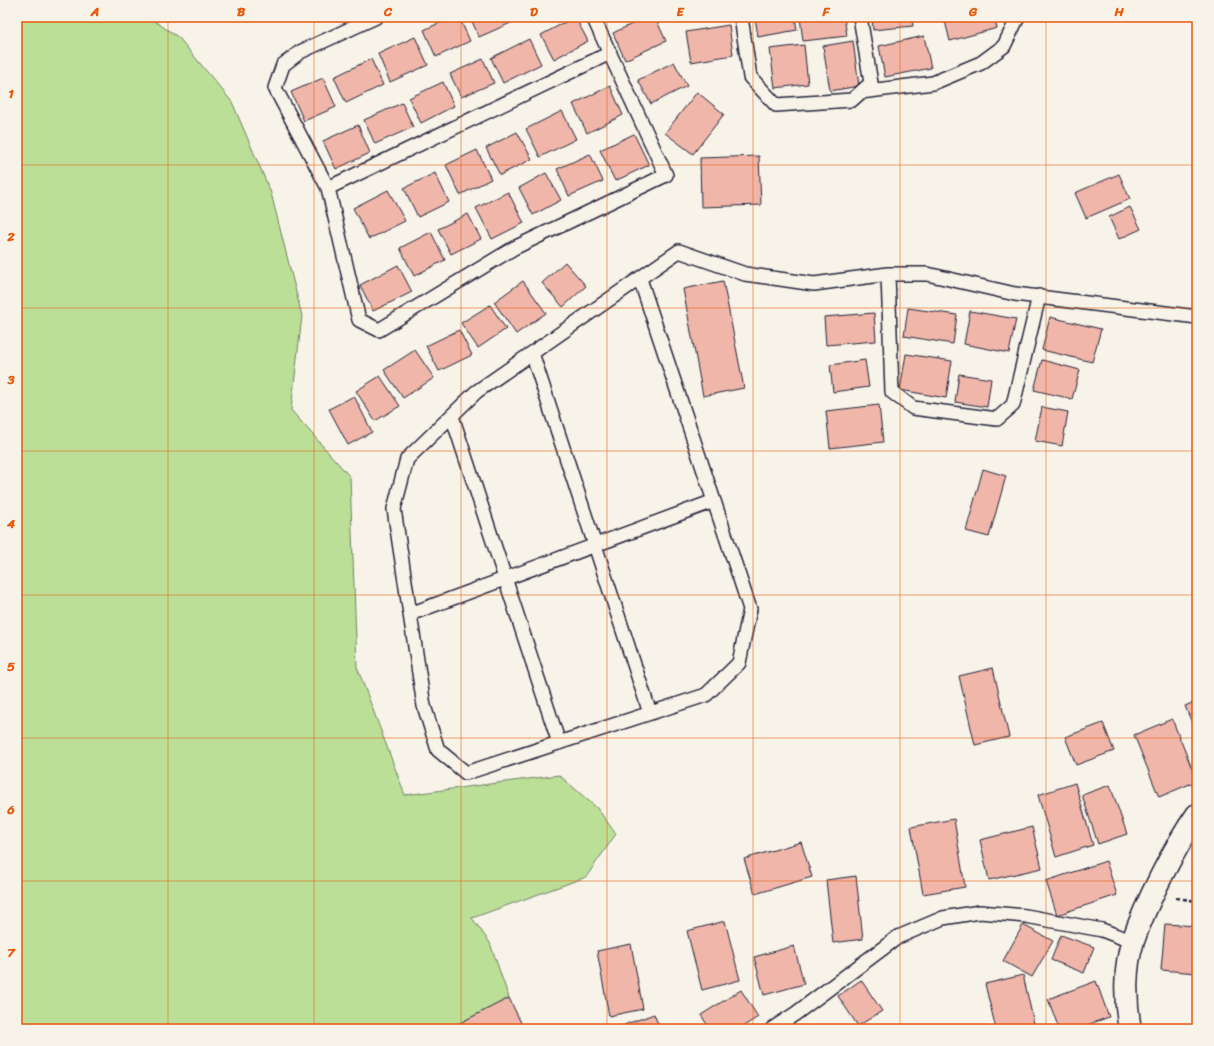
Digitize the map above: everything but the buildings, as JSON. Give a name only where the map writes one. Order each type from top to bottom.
[{"type":"street","points":[[1130,1029],[1128,1016],[1128,971],[1132,942],[1168,865],[1197,815]]},
{"type":"lane","points":[[376,17],[300,52],[283,65],[275,88],[328,188],[359,320],[380,330],[514,248],[666,175],[593,17]]},
{"type":"lane","points":[[741,17],[750,77],[776,106],[852,100],[871,83],[860,17]]},
{"type":"lane","points":[[861,92],[933,83],[981,63],[1004,46],[1018,17]]},
{"type":"lane","points":[[328,188],[610,53]]},
{"type":"lane","points":[[640,279],[750,609],[739,663],[706,695],[466,773],[438,750],[424,706],[394,509],[407,459],[476,392],[679,251],[745,274],[814,284],[888,274],[928,274],[1015,294],[1197,317]]},
{"type":"lane","points":[[888,274],[892,392],[913,408],[997,420],[1013,405],[1039,296]]},
{"type":"lane","points":[[532,353],[650,713]]},
{"type":"lane","points":[[452,416],[559,743]]},
{"type":"lane","points":[[410,614],[714,501]]},
{"type":"lane","points":[[772,1029],[795,1014],[898,937],[943,918],[980,912],[1026,916],[1102,930],[1132,942]]},
{"type":"green space","points":[[17,17],[149,17],[179,38],[232,102],[271,193],[302,316],[291,410],[350,477],[357,667],[405,795],[559,775],[597,808],[616,834],[586,877],[472,918],[490,943],[509,998],[480,1029],[17,1029]]}]
